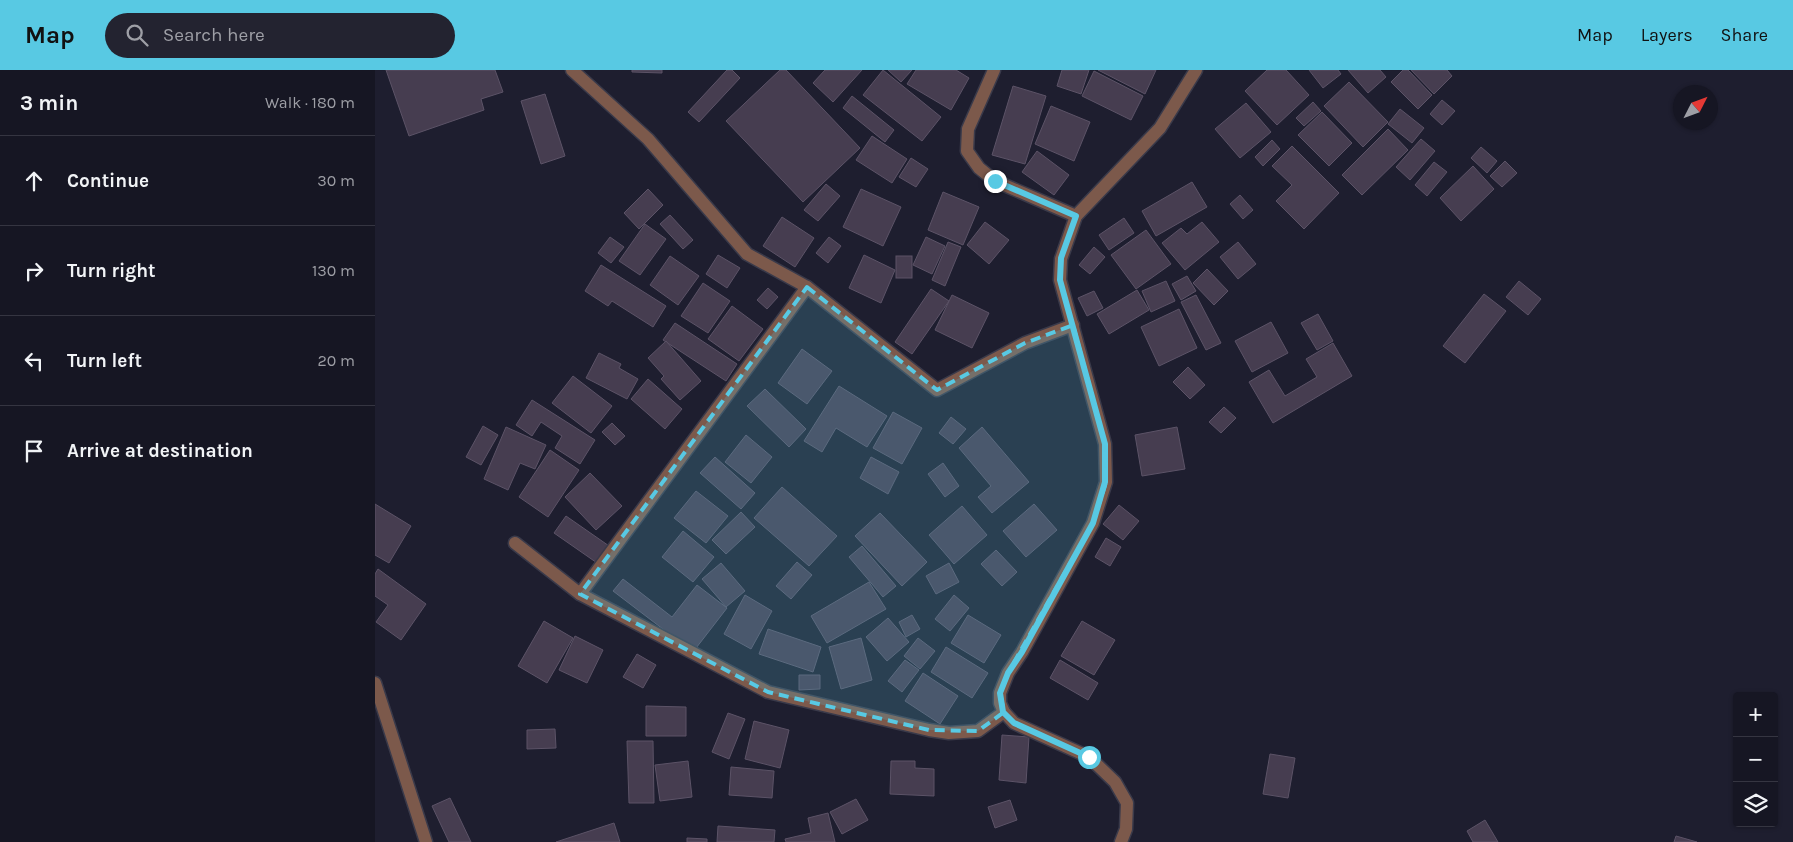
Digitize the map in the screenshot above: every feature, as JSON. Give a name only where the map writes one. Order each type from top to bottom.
[{"type":"street","points":[[572,70],[648,139],[747,254],[807,287],[937,390],[1025,343],[1073,325]]},
{"type":"street","points":[[994,70],[968,129],[967,151],[979,168],[995,181],[1076,216]]},
{"type":"street","points":[[1121,842],[1126,828],[1127,803],[1115,782],[1089,757],[1014,723],[1003,712],[1000,693],[1008,673],[1022,652],[1093,523],[1105,482],[1105,444],[1060,280],[1061,258],[1076,216],[1160,128],[1196,70]]},
{"type":"street","points":[[580,594],[807,287]]},
{"type":"street","points":[[515,543],[580,594],[768,692],[929,730],[949,732],[978,731],[1003,712]]},
{"type":"street","points":[[375,683],[426,842]]},
{"type":"highlighted area","points":[[807,287],[937,390],[1025,343],[1073,325],[1105,444],[1106,482],[1093,523],[1008,673],[1000,693],[1004,712],[978,731],[929,730],[768,692],[580,594]]},
{"type":"building","points":[[386,70],[495,70],[503,92],[481,99],[484,110],[409,136]]},
{"type":"building","points":[[632,70],[662,70],[662,73],[632,72]]},
{"type":"building","points":[[727,70],[732,70],[740,78],[699,122],[688,112]]},
{"type":"building","points":[[780,70],[786,70],[860,148],[803,202],[726,121]]},
{"type":"building","points":[[825,70],[862,70],[833,102],[813,83]]},
{"type":"building","points":[[883,70],[941,117],[922,141],[863,95]]},
{"type":"building","points":[[888,70],[912,70],[901,82]]},
{"type":"building","points":[[916,70],[956,70],[969,78],[951,110],[907,84]]},
{"type":"building","points":[[1062,70],[1089,70],[1081,94],[1057,86]]},
{"type":"building","points":[[1098,70],[1156,70],[1145,94]]},
{"type":"building","points":[[1267,70],[1286,70],[1309,95],[1277,125],[1245,91]]},
{"type":"building","points":[[1309,70],[1338,70],[1341,74],[1323,88]]},
{"type":"building","points":[[1348,70],[1380,70],[1386,77],[1368,93]]},
{"type":"building","points":[[1403,70],[1408,70],[1432,95],[1418,109],[1391,82]]},
{"type":"building","points":[[1411,70],[1447,70],[1452,76],[1434,94]]},
{"type":"building","points":[[1094,71],[1143,96],[1131,120],[1082,96]]},
{"type":"building","points":[[1349,82],[1388,122],[1363,147],[1324,106]]},
{"type":"building","points":[[1013,86],[1046,96],[1025,164],[992,155]]},
{"type":"building","points":[[545,94],[565,156],[541,164],[521,101]]},
{"type":"building","points":[[852,96],[894,130],[885,142],[843,108]]},
{"type":"building","points":[[1442,100],[1455,111],[1442,125],[1430,114]]},
{"type":"building","points":[[1313,102],[1321,111],[1304,126],[1296,118]]},
{"type":"building","points":[[1246,103],[1271,132],[1240,158],[1215,129]]},
{"type":"building","points":[[1051,106],[1090,122],[1074,161],[1035,144]]},
{"type":"building","points":[[1400,109],[1424,128],[1412,143],[1388,124]]},
{"type":"building","points":[[1322,112],[1352,143],[1329,166],[1298,135]]},
{"type":"building","points":[[1388,129],[1408,150],[1362,195],[1342,175]]},
{"type":"building","points":[[872,136],[907,159],[892,183],[856,160]]},
{"type":"building","points":[[1421,139],[1435,151],[1410,180],[1396,167]]},
{"type":"building","points":[[1272,140],[1280,149],[1263,166],[1255,157]]},
{"type":"building","points":[[1292,146],[1339,193],[1304,229],[1276,201],[1292,185],[1272,166]]},
{"type":"building","points":[[1481,147],[1497,161],[1487,173],[1471,158]]},
{"type":"building","points":[[1037,151],[1069,175],[1054,195],[1022,172]]},
{"type":"building","points":[[911,158],[928,169],[916,187],[899,177]]},
{"type":"building","points":[[1505,161],[1517,173],[1502,187],[1490,176]]},
{"type":"building","points":[[1434,162],[1447,172],[1427,196],[1415,185]]},
{"type":"building","points":[[1473,166],[1494,189],[1461,221],[1440,198]]},
{"type":"building","points":[[1192,182],[1207,207],[1156,236],[1142,211]]},
{"type":"building","points":[[826,184],[840,196],[818,221],[804,210]]},
{"type":"building","points":[[648,189],[663,205],[639,229],[624,213]]},
{"type":"building","points":[[861,189],[901,207],[883,246],[843,227]]},
{"type":"building","points":[[943,192],[979,207],[963,245],[928,230]]},
{"type":"building","points":[[1240,195],[1253,210],[1243,219],[1230,204]]},
{"type":"building","points":[[670,215],[693,240],[683,249],[660,224]]},
{"type":"building","points":[[782,217],[814,238],[795,267],[763,246]]},
{"type":"building","points":[[1124,218],[1134,233],[1109,250],[1099,235]]},
{"type":"building","points":[[985,222],[1009,240],[989,264],[967,245]]},
{"type":"building","points":[[1202,222],[1219,242],[1185,270],[1162,243],[1181,228],[1187,234]]},
{"type":"building","points":[[645,224],[666,239],[640,275],[619,261]]},
{"type":"building","points":[[1146,230],[1171,264],[1136,289],[1111,255]]},
{"type":"building","points":[[610,237],[624,247],[611,263],[598,253]]},
{"type":"building","points":[[829,237],[841,246],[828,263],[816,253]]},
{"type":"building","points":[[926,237],[945,246],[932,274],[913,265]]},
{"type":"building","points":[[948,242],[961,247],[945,286],[932,280]]},
{"type":"building","points":[[1238,242],[1256,264],[1238,279],[1220,257]]},
{"type":"building","points":[[1094,247],[1105,257],[1090,274],[1079,265]]},
{"type":"building","points":[[718,255],[740,268],[727,288],[706,274]]},
{"type":"building","points":[[864,255],[895,270],[881,303],[849,288]]},
{"type":"building","points":[[670,256],[699,276],[678,305],[650,285]]},
{"type":"building","points":[[896,256],[912,256],[912,278],[896,278]]},
{"type":"building","points":[[601,265],[666,306],[653,327],[612,301],[608,306],[585,291]]},
{"type":"building","points":[[1207,269],[1228,291],[1214,305],[1193,283]]},
{"type":"building","points":[[1187,276],[1196,291],[1181,300],[1172,284]]},
{"type":"building","points":[[1166,281],[1175,301],[1151,312],[1142,291]]},
{"type":"building","points":[[1519,281],[1541,299],[1528,315],[1506,297]]},
{"type":"building","points":[[703,283],[730,301],[708,333],[681,316]]},
{"type":"building","points":[[768,288],[778,297],[767,309],[757,300]]},
{"type":"building","points":[[931,289],[949,301],[912,354],[895,342]]},
{"type":"building","points":[[1137,290],[1149,310],[1109,334],[1097,314]]},
{"type":"building","points":[[1094,291],[1103,308],[1087,316],[1078,298]]},
{"type":"building","points":[[1484,294],[1506,311],[1465,363],[1443,346]]},
{"type":"building","points":[[952,295],[989,313],[972,348],[935,330]]},
{"type":"building","points":[[1196,295],[1221,343],[1206,350],[1181,302]]},
{"type":"building","points":[[732,306],[763,329],[739,361],[708,339]]},
{"type":"building","points":[[1179,309],[1197,348],[1159,366],[1141,327]]},
{"type":"building","points":[[1318,314],[1333,341],[1317,350],[1301,323]]},
{"type":"building","points":[[1271,322],[1288,353],[1252,372],[1235,341]]},
{"type":"building","points":[[675,323],[737,364],[726,381],[663,340]]},
{"type":"building","points":[[666,341],[701,381],[680,400],[661,379],[664,376],[648,358]]},
{"type":"building","points":[[1333,343],[1352,376],[1273,423],[1249,382],[1269,370],[1285,396],[1317,377],[1306,359]]},
{"type":"building","points":[[802,349],[832,371],[807,404],[778,383]]},
{"type":"building","points":[[599,353],[621,364],[619,368],[638,379],[627,399],[586,378]]},
{"type":"building","points":[[1188,367],[1205,385],[1190,399],[1173,382]]},
{"type":"building","points":[[573,376],[612,406],[591,433],[552,403]]},
{"type":"building","points":[[648,379],[682,409],[665,429],[631,399]]},
{"type":"building","points":[[839,386],[887,416],[867,447],[836,428],[822,452],[804,441]]},
{"type":"building","points":[[765,389],[806,429],[789,447],[747,406]]},
{"type":"building","points":[[532,400],[595,440],[580,464],[555,448],[562,436],[541,422],[532,436],[516,425]]},
{"type":"building","points":[[1224,407],[1236,418],[1221,433],[1209,422]]},
{"type":"building","points":[[893,412],[922,428],[902,464],[873,448]]},
{"type":"building","points":[[951,417],[966,429],[953,444],[939,433]]},
{"type":"building","points":[[612,423],[625,436],[615,445],[602,432]]},
{"type":"building","points":[[483,426],[498,435],[481,465],[466,457]]},
{"type":"building","points":[[506,427],[546,445],[535,469],[520,463],[508,490],[484,479]]},
{"type":"building","points":[[982,427],[1029,482],[992,513],[978,497],[991,486],[959,448]]},
{"type":"building","points":[[1177,427],[1185,469],[1142,476],[1135,435]]},
{"type":"building","points":[[746,435],[772,457],[751,483],[725,462]]},
{"type":"building","points":[[550,450],[579,470],[548,517],[519,497]]},
{"type":"building","points":[[715,457],[755,493],[741,509],[700,473]]},
{"type":"building","points":[[871,457],[899,472],[888,494],[860,478]]},
{"type":"building","points":[[943,463],[959,486],[945,497],[928,474]]},
{"type":"building","points":[[590,473],[622,506],[596,530],[565,497]]},
{"type":"building","points":[[782,487],[837,536],[809,566],[754,518]]},
{"type":"building","points":[[696,491],[728,516],[706,543],[674,518]]},
{"type":"building","points":[[375,504],[411,526],[389,563],[375,555]]},
{"type":"building","points":[[1034,504],[1057,530],[1026,557],[1003,531]]},
{"type":"building","points":[[1119,505],[1139,521],[1123,540],[1103,524]]},
{"type":"building","points":[[962,506],[987,535],[954,564],[929,535]]},
{"type":"building","points":[[741,512],[755,527],[726,554],[712,540]]},
{"type":"building","points":[[880,513],[927,562],[902,586],[855,536]]},
{"type":"building","points":[[566,516],[612,548],[600,565],[554,533]]},
{"type":"building","points":[[683,531],[714,557],[693,582],[662,557]]},
{"type":"building","points":[[1106,538],[1121,547],[1110,566],[1095,557]]},
{"type":"building","points":[[862,546],[896,586],[883,597],[849,557]]},
{"type":"building","points":[[996,550],[1017,572],[1002,586],[981,564]]},
{"type":"building","points":[[797,562],[812,575],[791,599],[776,586]]},
{"type":"building","points":[[721,563],[745,591],[726,607],[702,579]]},
{"type":"building","points":[[949,563],[959,582],[936,594],[926,576]]},
{"type":"building","points":[[378,569],[426,604],[401,640],[376,622],[388,605],[375,596],[375,574]]},
{"type":"building","points":[[623,579],[672,617],[697,585],[727,608],[693,652],[613,591]]},
{"type":"building","points":[[869,582],[886,609],[827,643],[811,616]]},
{"type":"building","points":[[745,595],[772,611],[751,649],[724,634]]},
{"type":"building","points":[[954,595],[969,608],[950,631],[935,619]]},
{"type":"building","points":[[912,615],[920,629],[906,637],[899,622]]},
{"type":"building","points":[[968,615],[1001,635],[984,663],[951,643]]},
{"type":"building","points":[[888,618],[909,642],[887,661],[866,637]]},
{"type":"building","points":[[544,621],[573,638],[547,683],[518,666]]},
{"type":"building","points":[[1082,621],[1115,640],[1094,675],[1061,656]]},
{"type":"building","points":[[768,629],[821,647],[813,672],[759,654]]},
{"type":"building","points":[[575,636],[603,650],[587,683],[559,670]]},
{"type":"building","points":[[861,638],[872,680],[841,689],[829,647]]},
{"type":"building","points":[[918,638],[935,651],[920,669],[904,656]]},
{"type":"building","points":[[946,647],[988,673],[972,698],[931,672]]},
{"type":"building","points":[[637,654],[656,665],[643,688],[623,677]]},
{"type":"building","points":[[905,660],[919,670],[902,692],[888,681]]},
{"type":"building","points":[[1060,660],[1098,683],[1088,700],[1050,678]]},
{"type":"building","points":[[923,673],[958,696],[940,724],[905,701]]},
{"type":"building","points":[[799,675],[820,675],[820,689],[799,690]]},
{"type":"building","points":[[646,706],[686,707],[686,736],[646,736]]},
{"type":"building","points":[[728,713],[745,719],[729,759],[712,752]]},
{"type":"building","points":[[754,721],[789,730],[780,768],[745,759]]},
{"type":"building","points":[[555,729],[556,748],[527,749],[527,730]]},
{"type":"building","points":[[1002,735],[1029,737],[1026,783],[999,780]]},
{"type":"building","points":[[627,741],[653,741],[654,803],[629,803]]},
{"type":"building","points":[[1270,754],[1295,758],[1288,798],[1263,794]]},
{"type":"building","points":[[688,761],[692,797],[660,801],[655,765]]},
{"type":"building","points":[[891,761],[915,761],[915,768],[934,769],[934,796],[890,794]]},
{"type":"building","points":[[731,767],[774,771],[772,798],[729,795]]},
{"type":"building","points":[[450,798],[471,842],[449,842],[432,806]]},
{"type":"building","points":[[856,799],[868,820],[842,834],[830,812]]},
{"type":"building","points":[[1010,800],[1017,820],[995,828],[988,807]]},
{"type":"building","points":[[828,813],[835,842],[786,842],[785,839],[811,833],[808,818]]},
{"type":"building","points":[[1485,820],[1498,842],[1473,842],[1467,831]]},
{"type":"building","points":[[614,823],[620,842],[556,842]]},
{"type":"building","points":[[718,826],[775,830],[774,842],[717,842]]},
{"type":"building","points":[[1676,836],[1697,842],[1674,842]]},
{"type":"building","points":[[687,838],[707,839],[707,842],[687,842]]},
{"type":"route","points":[[995,181],[1076,216],[1061,258],[1060,280],[1105,444],[1105,482],[1093,523],[1022,652],[1008,673],[1000,693],[1001,703],[1003,712],[1014,723],[1089,757]]}]
